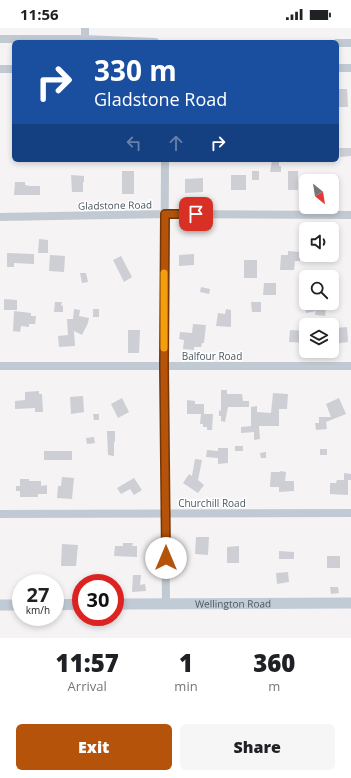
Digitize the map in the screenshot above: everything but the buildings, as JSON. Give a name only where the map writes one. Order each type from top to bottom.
[{"type":"main road","name":"Wellington Road","points":[[124,604],[351,603]]},
{"type":"main road","points":[[0,605],[12,605]]},
{"type":"street","points":[[0,39],[85,40],[85,28]]},
{"type":"street","points":[[339,43],[351,43]]},
{"type":"street","points":[[0,69],[12,68]]},
{"type":"street","points":[[339,68],[351,68]]},
{"type":"street","points":[[165,162],[164,365],[166,604]]},
{"type":"street","name":"Gladstone Road","points":[[0,217],[165,214],[351,215]]},
{"type":"street","name":"Balfour Road","points":[[0,366],[351,366]]},
{"type":"street","name":"Churchill Road","points":[[0,514],[351,513]]},
{"type":"slow traffic","points":[[164,273],[164,348]]},
{"type":"route","points":[[166,558],[164,365],[165,214],[196,214]]}]
